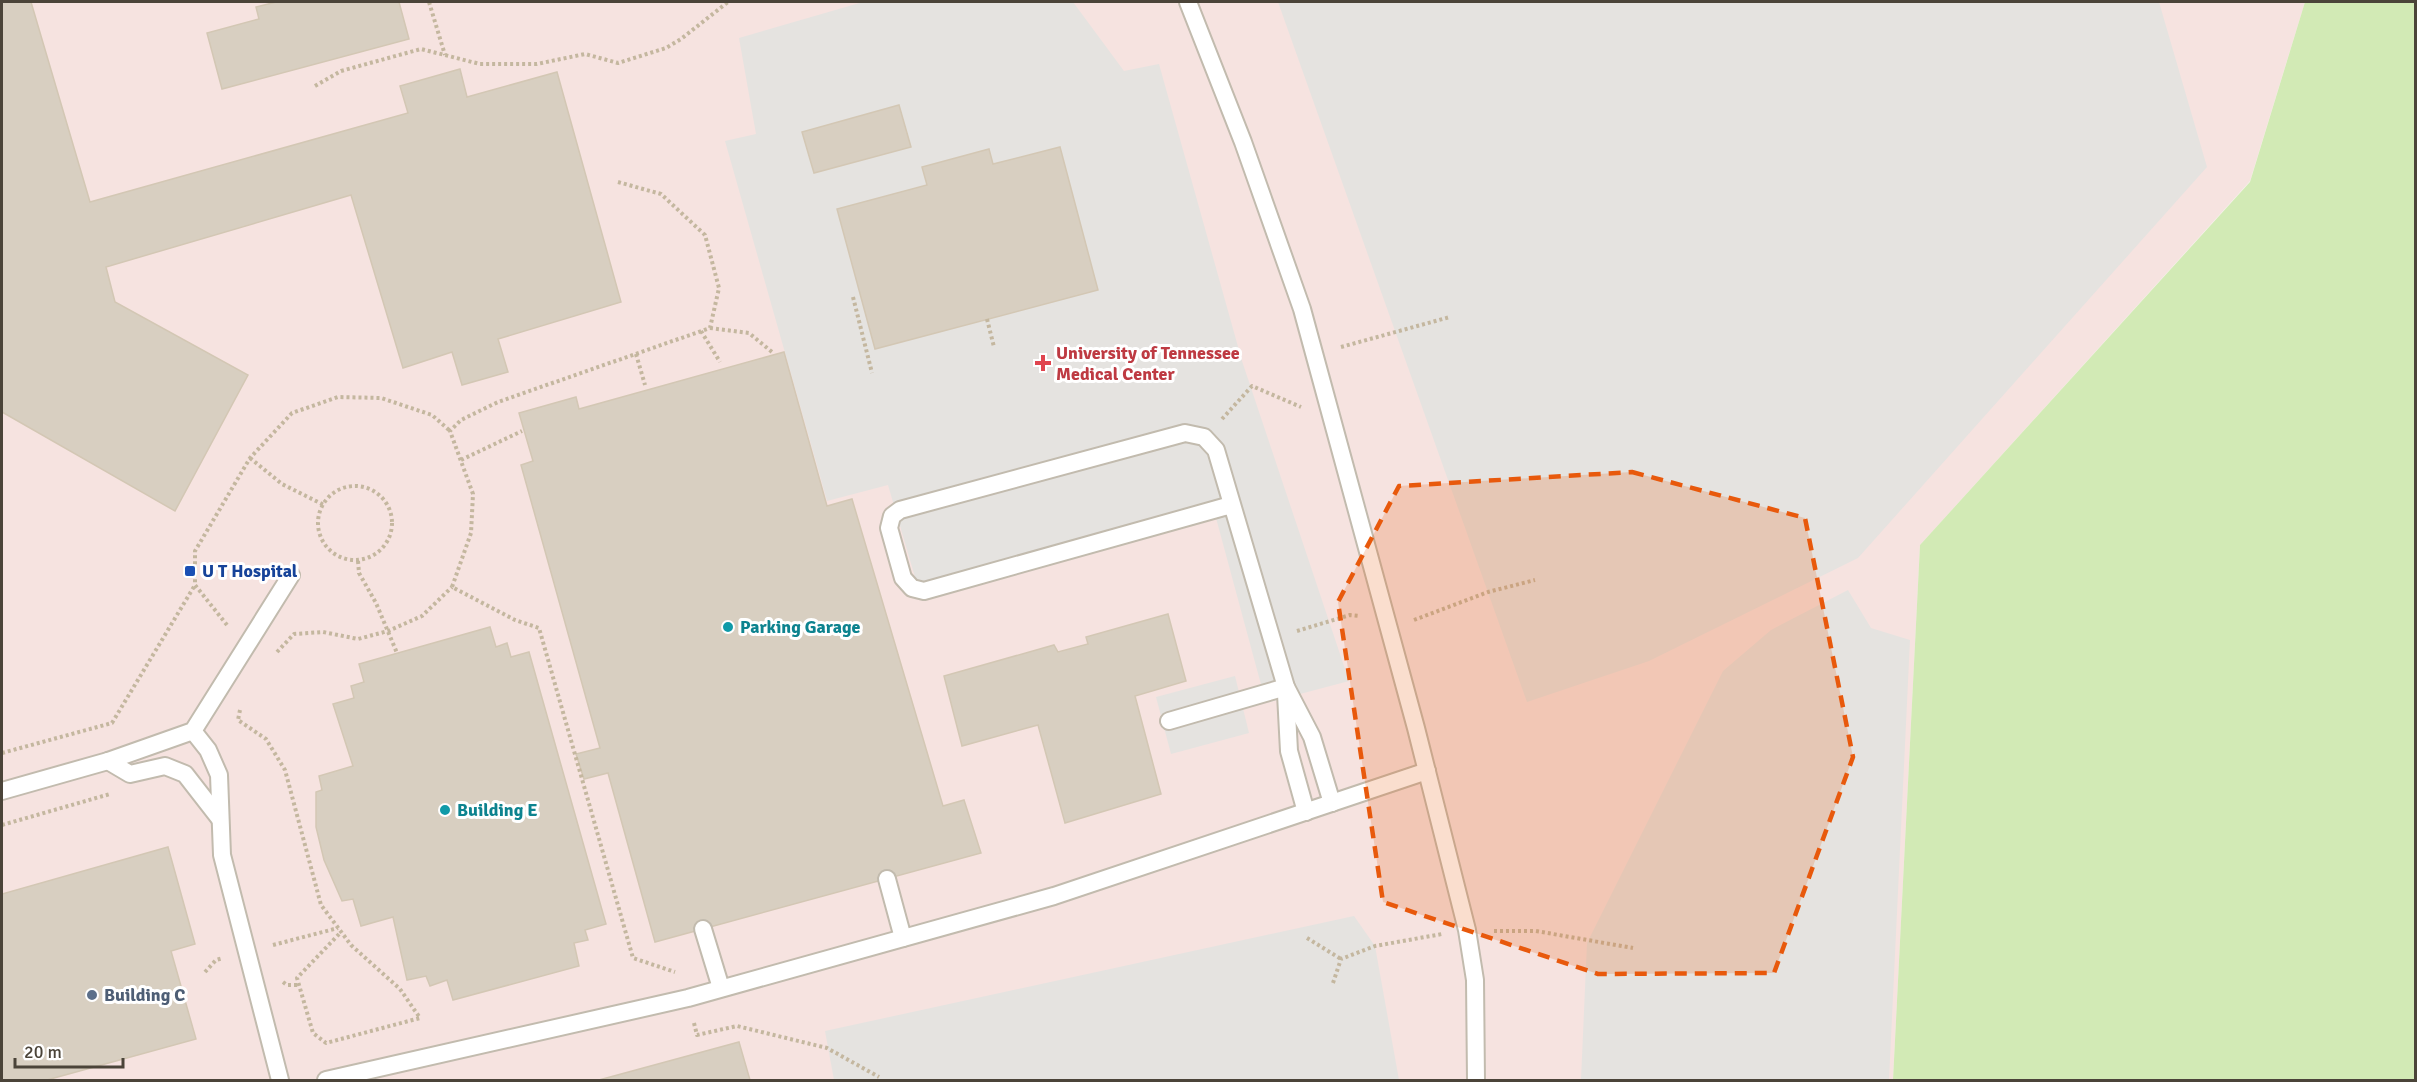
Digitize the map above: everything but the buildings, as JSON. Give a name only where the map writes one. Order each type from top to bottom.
[{"type":"lane","points":[[1188,2],[1243,142],[1302,309],[1427,771],[1467,930],[1475,980],[1476,1080]]},
{"type":"lane","points":[[1231,505],[924,591],[912,588],[903,578],[889,528],[892,516],[900,510],[1185,433],[1204,437],[1216,450],[1286,687],[1312,737],[1332,803]]},
{"type":"lane","points":[[2,791],[108,761],[193,731],[291,575]]},
{"type":"lane","points":[[1169,721],[1286,687]]},
{"type":"lane","points":[[1286,687],[1289,751],[1306,812]]},
{"type":"lane","points":[[193,731],[208,750],[219,775],[222,855],[280,1080]]},
{"type":"lane","points":[[108,761],[130,774],[165,766],[185,774],[220,819]]},
{"type":"lane","points":[[326,1080],[688,998],[1054,896],[1427,771]]},
{"type":"lane","points":[[887,879],[903,938]]},
{"type":"lane","points":[[703,929],[721,988]]},
{"type":"path","points":[[429,2],[445,55]]},
{"type":"path","points":[[315,86],[341,71],[421,49],[480,64],[537,64],[585,54],[618,63],[666,48],[728,2]]},
{"type":"path","points":[[618,182],[661,194],[705,235],[719,288],[711,328]]},
{"type":"path","points":[[853,297],[872,373]]},
{"type":"path","points":[[1336,348],[1450,317]]},
{"type":"path","points":[[987,319],[994,347]]},
{"type":"path","points":[[450,431],[461,420],[498,402],[711,328],[749,333],[772,352]]},
{"type":"path","points":[[701,332],[720,362]]},
{"type":"path","points":[[636,354],[645,385]]},
{"type":"path","points":[[1239,401],[1252,386]]},
{"type":"path","points":[[2,753],[112,723],[195,585],[195,551],[250,458],[292,413],[338,397],[381,398],[432,415],[450,431],[473,494],[471,533],[452,587],[422,616],[388,631],[358,639],[323,632],[294,634],[265,665],[245,648],[195,585]]},
{"type":"path","points":[[460,460],[522,431]]},
{"type":"path","points":[[250,458],[282,484],[324,505]]},
{"type":"path","points":[[353,484],[376,490],[391,508],[393,532],[380,552],[358,561],[335,555],[320,537],[318,513],[331,493],[353,484]]},
{"type":"path","points":[[358,561],[358,573],[376,603],[397,653]]},
{"type":"path","points":[[452,587],[515,620],[539,628],[633,958],[680,974],[697,1035],[738,1026],[827,1048],[879,1077]]},
{"type":"path","points":[[240,709],[238,720],[266,739],[285,770],[321,905],[351,945],[400,989],[420,1018],[326,1044],[313,1033],[297,978],[341,932]]},
{"type":"path","points":[[2,825],[114,793]]},
{"type":"path","points":[[1307,938],[1341,959]]},
{"type":"highlighted area","points":[[1632,472],[1805,518],[1853,757],[1774,973],[1598,974],[1383,902],[1338,602],[1399,486]]},
{"type":"shaded area","name":"University of Tennessee Medical Center","points":[[2,2],[2305,2],[2250,181],[1920,545],[1893,1080],[2,1080]]},
{"type":"shaded area","points":[[863,2],[1073,2],[1124,71],[1159,64],[1242,361],[1349,681],[1266,703],[1216,518],[922,601],[888,485],[827,501],[725,141],[756,134],[739,38]]},
{"type":"shaded area","points":[[1278,2],[2159,2],[2207,167],[1858,558],[1649,661],[1527,702]]},
{"type":"shaded area","points":[[1848,590],[1871,628],[1910,640],[1889,1080],[1581,1080],[1587,943],[1723,671],[1771,630]]},
{"type":"shaded area","points":[[1235,676],[1249,733],[1171,754],[1156,697]]},
{"type":"shaded area","points":[[1354,916],[1375,946],[1399,1080],[834,1080],[825,1031]]},
{"type":"green space","points":[[2305,2],[2415,2],[2415,1080],[1893,1080],[1920,545],[2250,182]]},
{"type":"place","name":"University of Tennessee Medical Center","points":[[1043,363]]},
{"type":"place","name":"U T Hospital","points":[[190,571]]},
{"type":"place","name":"Parking Garage","points":[[728,627]]},
{"type":"place","name":"Building E","points":[[445,810]]},
{"type":"place","name":"Building C","points":[[92,995]]}]
